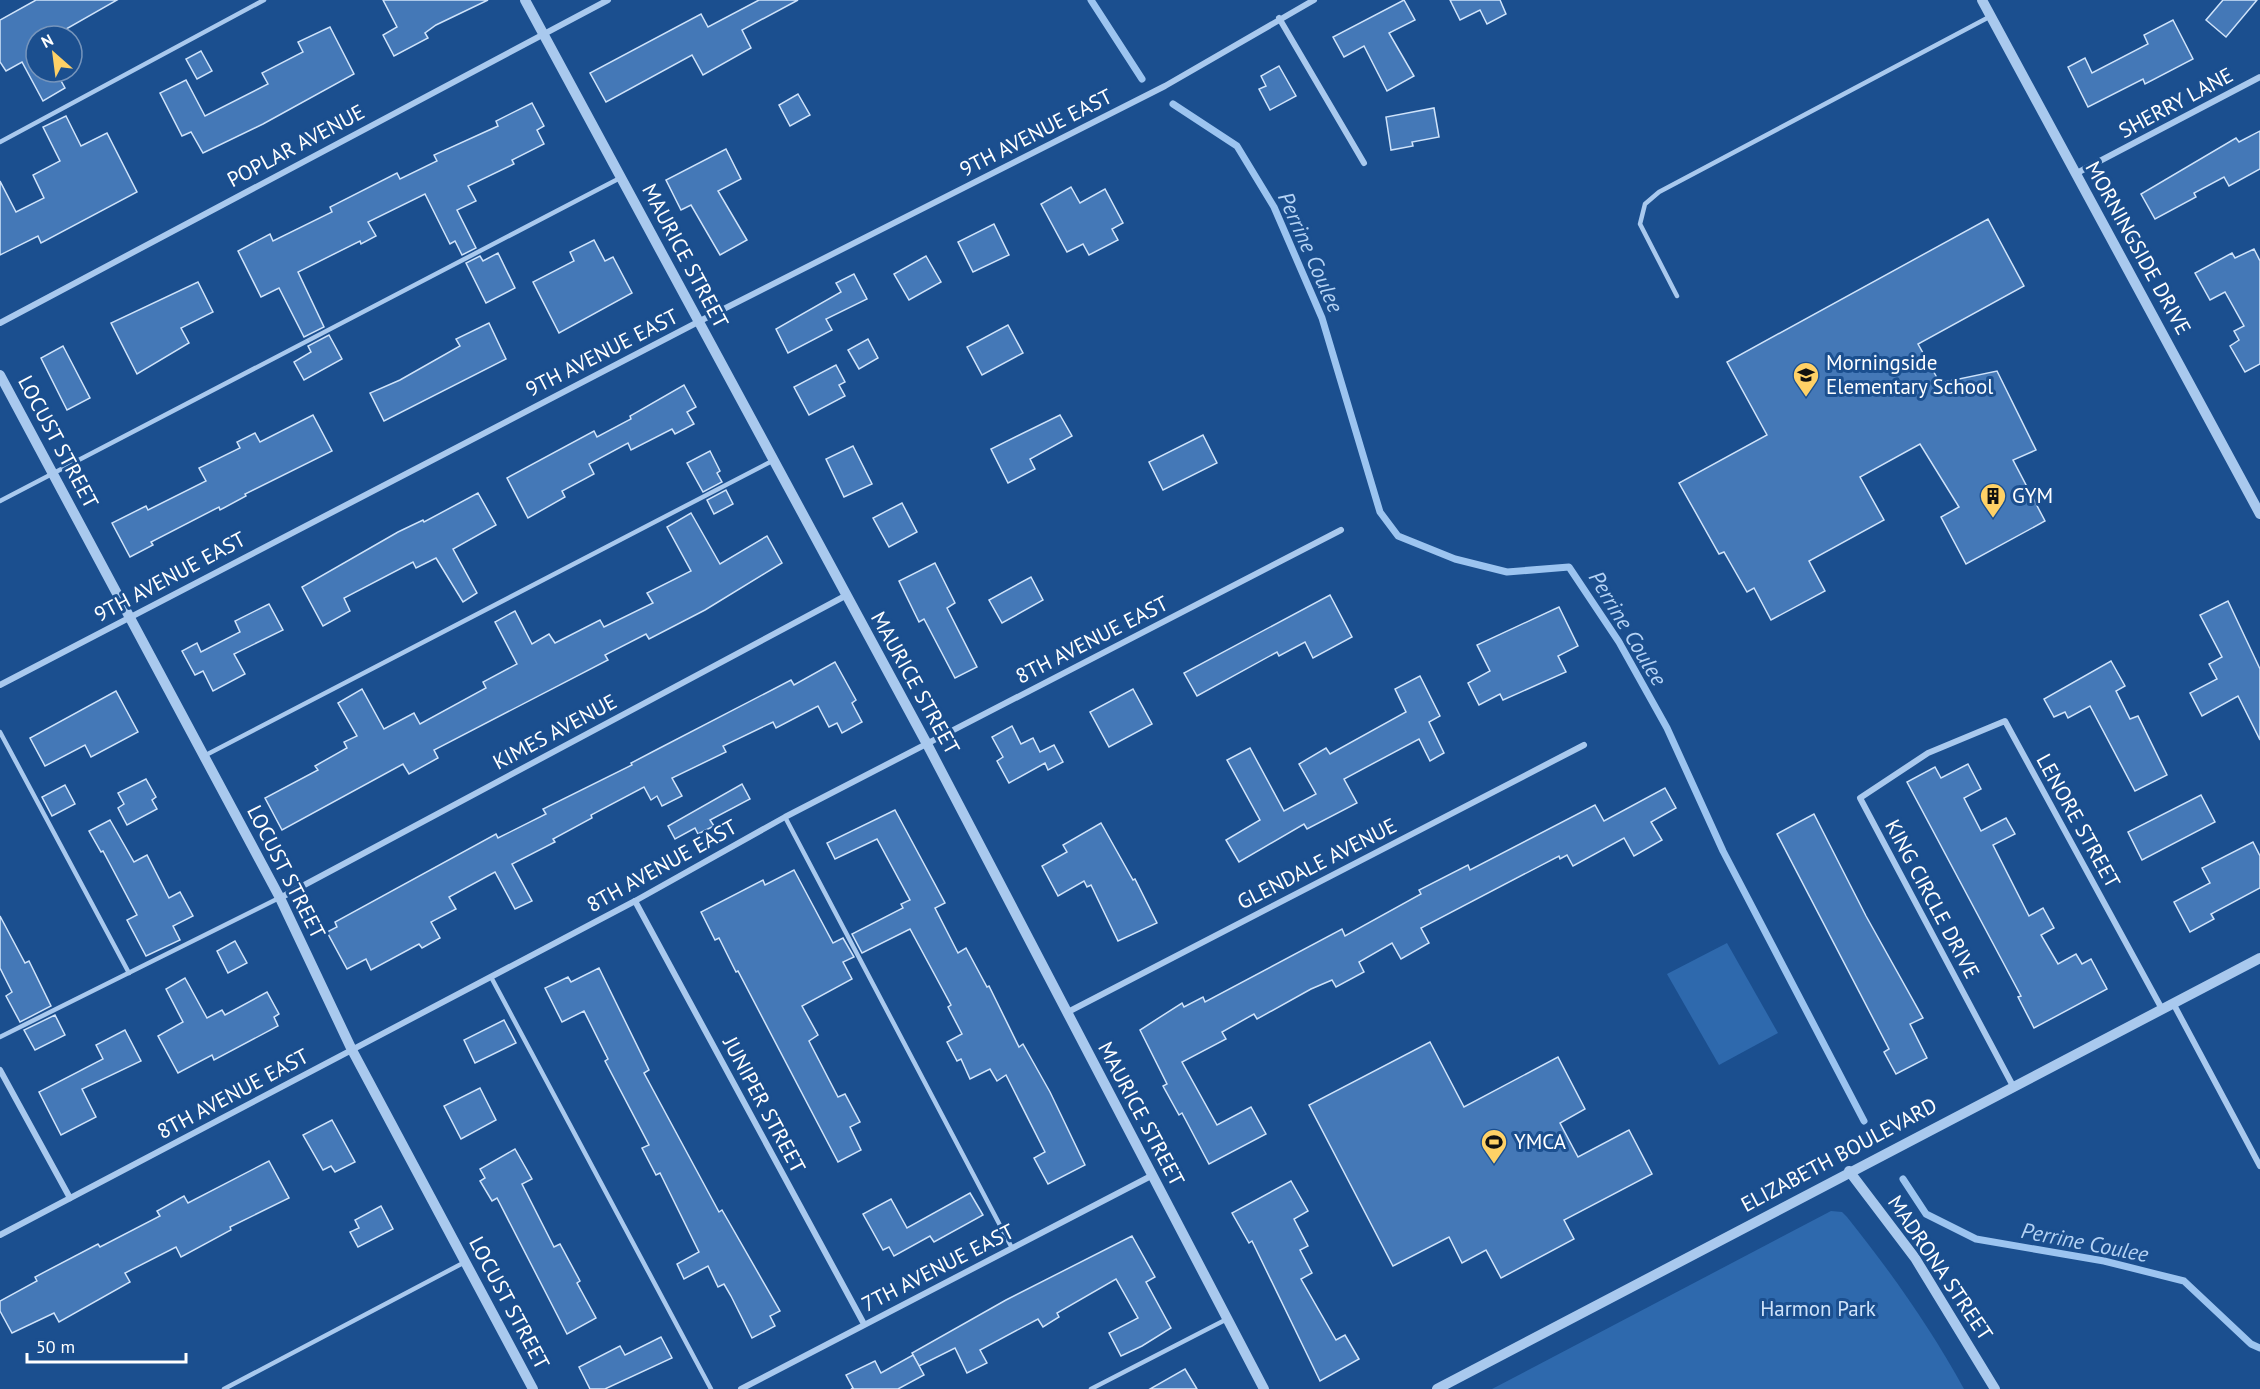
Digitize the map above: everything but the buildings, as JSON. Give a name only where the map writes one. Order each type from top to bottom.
[{"type":"street","name":"MAURICE STREET","points":[[525,0],[927,744],[1264,1389]]},
{"type":"street","name":"POPLAR AVENUE","points":[[0,323],[542,33],[608,0]]},
{"type":"street","name":"9TH AVENUE EAST","points":[[0,685],[698,322],[1165,86],[1279,18],[1314,0]]},
{"type":"street","name":"MORNINGSIDE DRIVE","points":[[1982,0],[2260,514]]},
{"type":"street","points":[[1279,18],[1364,163]]},
{"type":"street","name":"SHERRY LANE","points":[[2075,174],[2260,77]]},
{"type":"street","name":"LOCUST STREET","points":[[0,375],[280,898],[352,1050],[533,1389]]},
{"type":"street","name":"8TH AVENUE EAST","points":[[0,1235],[635,901],[785,817],[1341,530]]},
{"type":"street","name":"KIMES AVENUE","points":[[280,898],[845,596]]},
{"type":"street","name":"LENORE STREET","points":[[1928,753],[2005,722],[2162,1009]]},
{"type":"street","name":"GLENDALE AVENUE","points":[[1066,1013],[1584,745]]},
{"type":"street","name":"KING CIRCLE DRIVE","points":[[1928,753],[1860,798],[2013,1086]]},
{"type":"street","name":"JUNIPER STREET","points":[[635,901],[864,1324]]},
{"type":"street","name":"ELIZABETH BOULEVARD","points":[[1437,1389],[1849,1171],[2260,958]]},
{"type":"street","points":[[2173,1004],[2260,1166]]},
{"type":"street","points":[[0,1070],[70,1198]]},
{"type":"street","name":"MADRONA STREET","points":[[1849,1171],[1915,1258],[1995,1389]]},
{"type":"street","name":"7TH AVENUE EAST","points":[[741,1389],[1151,1176]]},
{"type":"lane","points":[[0,142],[264,0]]},
{"type":"lane","points":[[1677,296],[1640,224],[1645,204],[1659,192],[1990,16]]},
{"type":"lane","points":[[0,501],[620,178]]},
{"type":"lane","points":[[204,756],[775,460]]},
{"type":"lane","points":[[0,732],[129,973]]},
{"type":"lane","points":[[785,817],[1012,1248]]},
{"type":"lane","points":[[0,1037],[280,898]]},
{"type":"lane","points":[[491,977],[711,1389]]},
{"type":"lane","points":[[224,1389],[465,1262]]},
{"type":"lane","points":[[1091,1389],[1227,1319]]},
{"type":"green space","points":[[1727,943],[1778,1033],[1719,1065],[1667,974]]},
{"type":"green space","name":"Harmon Park","points":[[1831,1211],[1842,1212],[1879,1258],[1924,1322],[1964,1389],[1492,1389]]},
{"type":"waterway","name":"Perrine Coulee","points":[[1091,0],[1142,79]]},
{"type":"waterway","name":"Perrine Coulee","points":[[1173,104],[1237,146],[1274,207],[1322,318],[1380,512],[1398,536],[1455,559],[1507,572],[1569,567],[1619,642],[1667,728],[1723,851],[1864,1121]]},
{"type":"waterway","name":"Perrine Coulee","points":[[1903,1179],[1926,1214],[1976,1239],[2104,1261],[2184,1281],[2251,1344],[2260,1348]]},
{"type":"place","name":"Morningside Elementary School","points":[[1806,398]]},
{"type":"place","name":"GYM","points":[[1993,519]]},
{"type":"place","name":"YMCA","points":[[1494,1165]]}]
